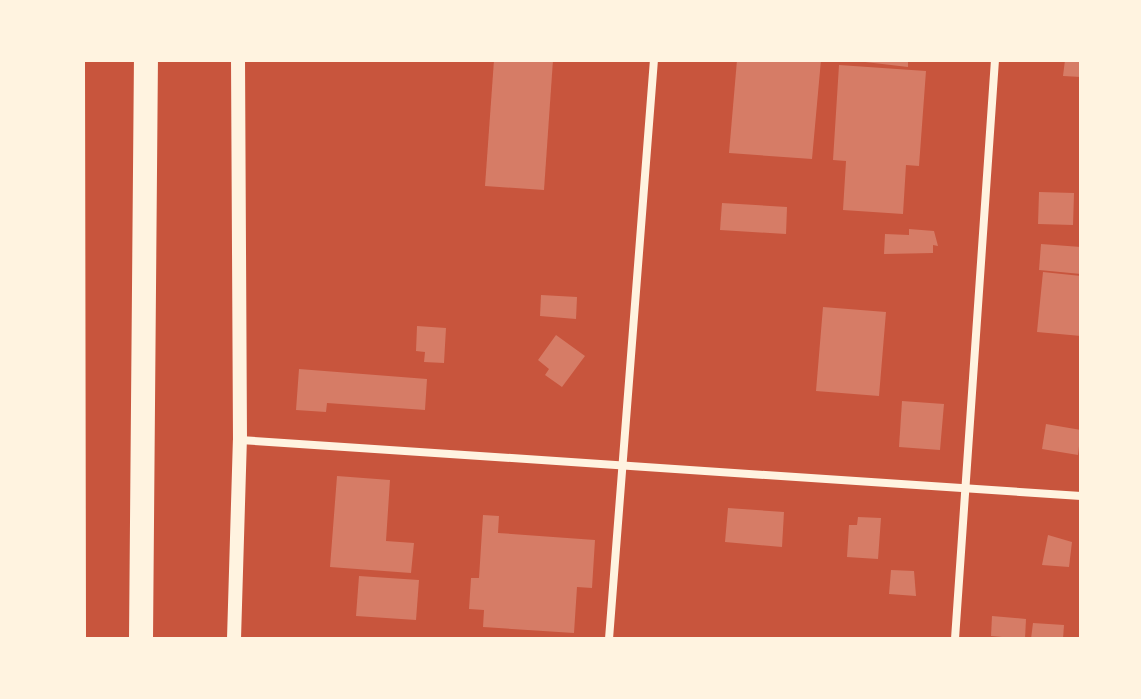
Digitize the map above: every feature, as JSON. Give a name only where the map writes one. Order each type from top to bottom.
[{"type":"highway","points":[[73,60],[74,639]]},
{"type":"highway","points":[[141,639],[146,60]]},
{"type":"street","points":[[234,639],[240,440],[238,60]]},
{"type":"street","points":[[609,639],[619,462],[654,60]]},
{"type":"street","points":[[955,639],[968,488],[995,60]]},
{"type":"street","points":[[240,440],[619,462],[1081,496]]},
{"type":"building","points":[[494,60],[553,60],[544,190],[485,186]]},
{"type":"building","points":[[737,60],[821,60],[812,159],[729,153]]},
{"type":"building","points":[[848,60],[908,60],[908,67]]},
{"type":"building","points":[[1065,60],[1081,60],[1081,77],[1063,76]]},
{"type":"building","points":[[839,65],[926,71],[919,166],[906,165],[903,214],[843,210],[846,161],[833,160]]},
{"type":"building","points":[[1039,192],[1074,193],[1073,225],[1038,224]]},
{"type":"building","points":[[722,203],[787,207],[786,234],[720,230]]},
{"type":"building","points":[[909,229],[934,231],[938,246],[933,245],[933,253],[884,254],[885,234],[909,235]]},
{"type":"building","points":[[1041,244],[1081,247],[1081,274],[1039,270]]},
{"type":"building","points":[[1043,272],[1081,276],[1081,336],[1037,332]]},
{"type":"building","points":[[541,295],[577,297],[576,319],[540,316]]},
{"type":"building","points":[[823,307],[886,312],[879,396],[816,391]]},
{"type":"building","points":[[417,326],[446,328],[444,363],[424,362],[425,352],[416,351]]},
{"type":"building","points":[[556,335],[585,356],[562,387],[545,375],[549,369],[538,360]]},
{"type":"building","points":[[299,369],[427,379],[425,410],[327,403],[326,412],[296,410]]},
{"type":"building","points":[[902,401],[944,404],[940,450],[899,447]]},
{"type":"building","points":[[1046,424],[1081,430],[1078,455],[1042,449]]},
{"type":"building","points":[[337,476],[390,480],[386,541],[414,543],[411,573],[330,567]]},
{"type":"building","points":[[728,508],[784,512],[782,547],[725,542]]},
{"type":"building","points":[[483,515],[499,516],[498,533],[595,540],[592,588],[577,587],[574,633],[483,627],[484,610],[469,609],[471,578],[479,578]]},
{"type":"building","points":[[858,517],[881,518],[878,559],[847,557],[849,525],[857,525]]},
{"type":"building","points":[[1048,535],[1072,542],[1069,567],[1042,565]]},
{"type":"building","points":[[891,570],[914,571],[916,596],[889,594]]},
{"type":"building","points":[[359,576],[419,580],[416,620],[356,616]]},
{"type":"building","points":[[992,616],[1026,619],[1025,639],[991,636]]},
{"type":"building","points":[[1033,623],[1064,625],[1063,639],[1031,639]]}]
